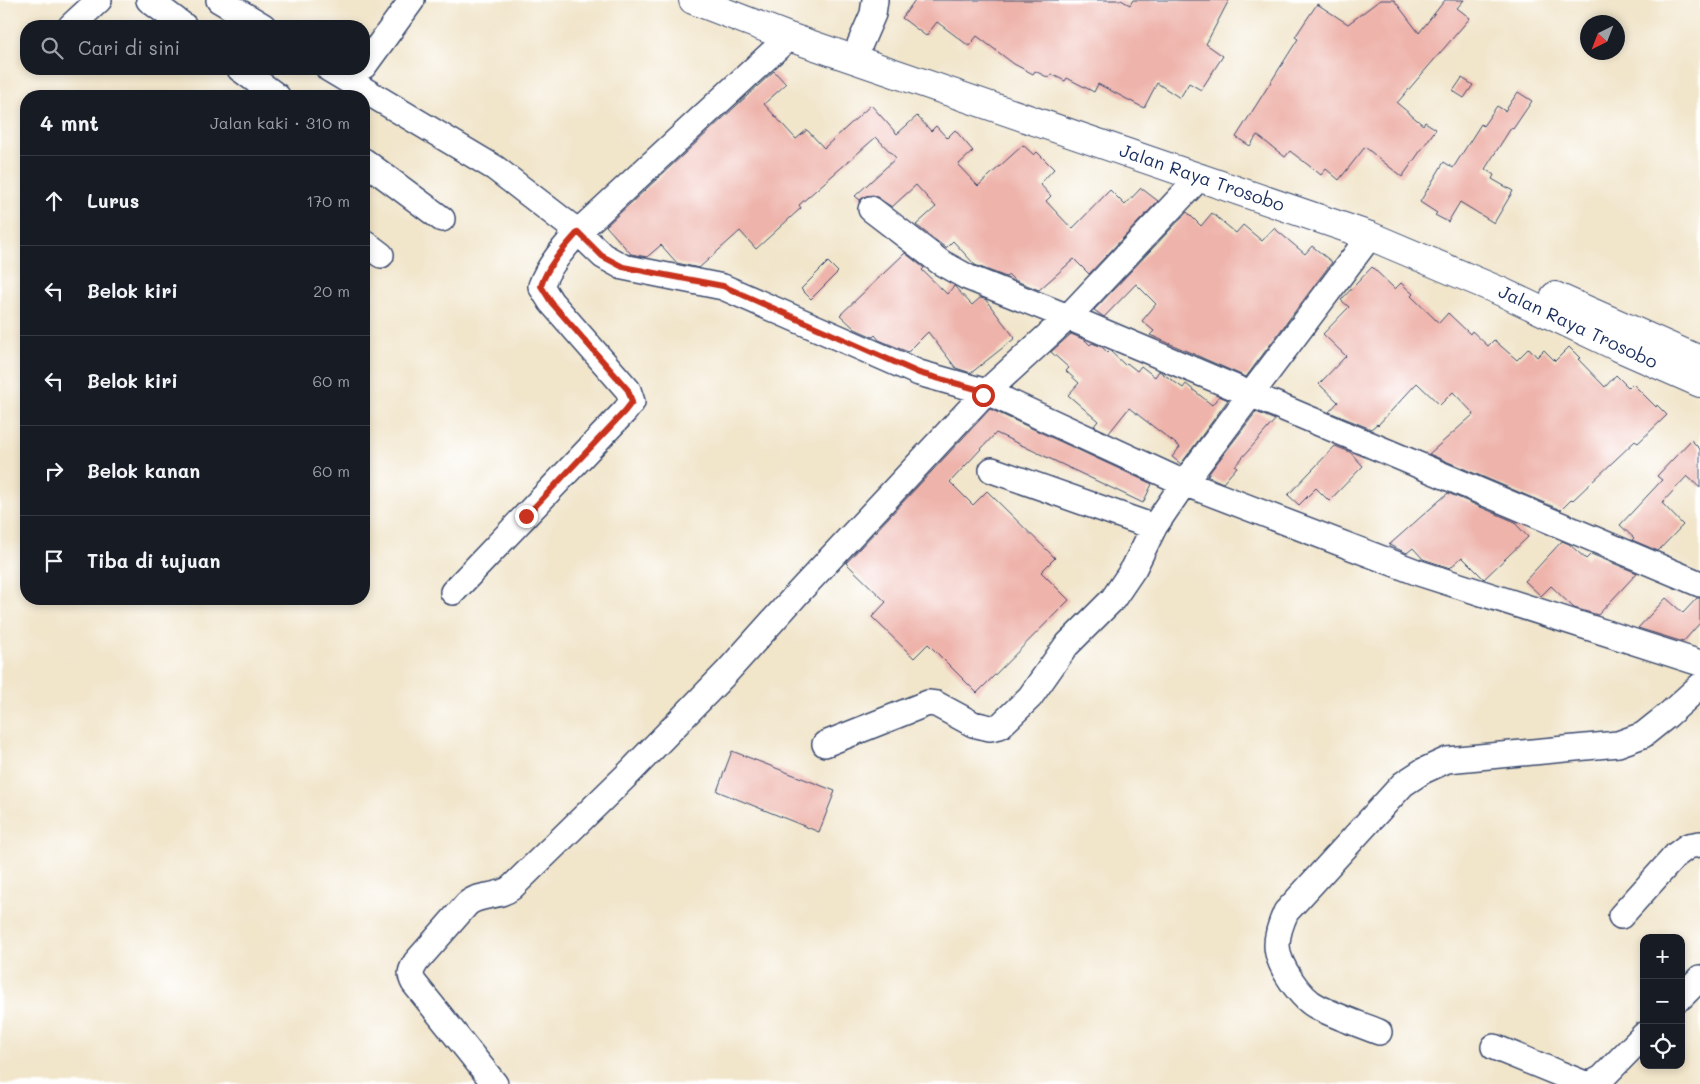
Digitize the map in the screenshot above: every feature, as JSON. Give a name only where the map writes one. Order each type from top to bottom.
[{"type":"highway","name":"Jalan Raya Trosobo","points":[[693,0],[789,37],[1214,175],[1434,243],[1700,360]]},
{"type":"highway","name":"Jalan Raya Trosobo","points":[[744,0],[868,22],[1176,149],[1214,175],[1370,236],[1502,292],[1700,383]]},
{"type":"street","points":[[77,20],[99,0]]},
{"type":"street","points":[[149,0],[176,20]]},
{"type":"street","points":[[219,0],[252,20]]},
{"type":"street","points":[[370,58],[412,0]]},
{"type":"street","points":[[453,592],[632,402],[628,390],[551,302],[541,286],[545,274],[575,236],[789,37]]},
{"type":"street","points":[[248,75],[269,90]]},
{"type":"street","points":[[355,79],[495,168],[575,236],[602,256],[623,267],[723,286],[919,373],[981,398],[1180,490],[1419,573],[1700,663]]},
{"type":"street","points":[[370,165],[442,219]]},
{"type":"street","points":[[495,1084],[410,977],[411,970],[416,962],[467,904],[478,898],[504,893],[511,888],[622,780],[726,673],[797,594],[981,398],[1068,317],[1214,175]]},
{"type":"street","points":[[871,209],[940,262],[967,277],[1068,317],[1700,584]]},
{"type":"street","points":[[825,744],[928,703],[936,704],[973,724],[990,728],[1000,726],[1030,697],[1066,646],[1114,599],[1134,568],[1154,526],[1370,236]]},
{"type":"street","points":[[992,470],[1154,526]]},
{"type":"street","points":[[1379,1032],[1317,1007],[1302,994],[1287,976],[1276,947],[1279,927],[1286,912],[1403,784],[1423,771],[1447,760],[1618,744],[1643,735],[1700,686]]},
{"type":"street","points":[[1620,916],[1676,855],[1688,846],[1700,844]]},
{"type":"street","points":[[1685,993],[1700,978]]},
{"type":"street","points":[[1494,1047],[1585,1084],[1593,1083],[1602,1078],[1640,1039]]},
{"type":"building","points":[[915,0],[1121,0],[1130,5],[1133,0],[1229,0],[1206,44],[1223,56],[1201,90],[1189,83],[1180,98],[1157,83],[1144,108],[1098,84],[1094,92],[1067,78],[1065,81],[1051,74],[1049,78],[1035,71],[1033,74],[1014,64],[977,36],[969,46],[937,22],[926,36],[902,18]]},
{"type":"building","points":[[1380,0],[1394,0],[1419,33],[1445,0],[1464,0],[1457,8],[1470,18],[1397,103],[1423,125],[1425,122],[1436,129],[1402,177],[1365,147],[1339,180],[1326,169],[1321,175],[1290,151],[1285,157],[1257,135],[1250,146],[1236,137],[1298,39],[1295,37],[1317,4],[1348,24]]},
{"type":"building","points":[[774,71],[786,84],[764,104],[796,139],[807,130],[824,148],[871,105],[897,134],[917,116],[931,131],[936,126],[947,138],[955,130],[973,151],[958,165],[978,186],[1023,145],[1034,155],[1037,152],[1054,169],[1040,184],[1051,196],[1046,201],[1072,229],[1110,190],[1125,205],[1141,188],[1158,201],[1089,274],[1074,259],[1039,290],[1014,280],[1009,275],[1006,277],[975,265],[953,241],[946,248],[916,225],[936,207],[916,185],[892,207],[873,195],[866,196],[860,200],[855,196],[896,158],[876,137],[799,205],[801,208],[756,249],[740,231],[699,268],[677,263],[661,245],[647,257],[631,254],[606,226]]},
{"type":"building","points":[[1462,78],[1473,85],[1464,98],[1453,91]]},
{"type":"building","points":[[1518,92],[1532,101],[1513,129],[1511,128],[1485,169],[1494,175],[1492,179],[1513,191],[1494,223],[1460,202],[1448,222],[1435,215],[1437,213],[1420,202],[1444,162],[1453,168],[1481,124],[1483,126],[1497,106],[1505,111]]},
{"type":"building","points":[[1187,212],[1201,226],[1212,213],[1236,233],[1243,225],[1262,241],[1274,228],[1305,254],[1312,246],[1332,262],[1246,377],[1150,335],[1154,331],[1142,321],[1156,304],[1136,284],[1104,317],[1094,310]]},
{"type":"building","points":[[905,253],[924,268],[922,270],[947,294],[954,286],[972,305],[980,298],[985,299],[1015,338],[971,373],[956,368],[928,332],[908,352],[879,340],[875,335],[873,337],[855,329],[840,315]]},
{"type":"building","points":[[828,262],[838,272],[811,299],[801,289]]},
{"type":"building","points":[[1372,267],[1395,289],[1401,283],[1413,294],[1411,296],[1439,323],[1448,313],[1470,334],[1472,331],[1488,346],[1494,340],[1517,360],[1529,348],[1537,357],[1544,350],[1555,361],[1569,347],[1605,387],[1616,375],[1629,388],[1633,384],[1667,415],[1638,443],[1635,441],[1561,510],[1429,454],[1474,414],[1453,392],[1440,405],[1417,383],[1378,425],[1371,429],[1329,412],[1338,402],[1319,384],[1346,356],[1323,334],[1349,307],[1341,300]]},
{"type":"building","points":[[1071,334],[1085,340],[1090,345],[1092,343],[1102,347],[1108,353],[1110,351],[1125,365],[1127,363],[1137,371],[1141,366],[1155,377],[1159,371],[1183,388],[1186,384],[1212,405],[1219,396],[1228,400],[1181,464],[1172,457],[1180,447],[1129,408],[1109,433],[1094,426],[1098,421],[1068,395],[1079,383],[1066,371],[1069,368],[1051,352]]},
{"type":"building","points":[[990,409],[1152,484],[1143,503],[996,433],[950,482],[973,505],[987,491],[1055,558],[1041,572],[1069,600],[977,693],[928,644],[914,658],[872,617],[886,602],[846,563]]},
{"type":"building","points":[[1256,412],[1275,420],[1235,466],[1237,467],[1223,483],[1207,476]]},
{"type":"building","points":[[1691,440],[1700,449],[1700,488],[1687,476],[1662,503],[1683,525],[1658,551],[1632,540],[1634,538],[1620,525],[1662,480],[1657,476]]},
{"type":"building","points":[[1335,446],[1350,452],[1363,466],[1329,501],[1316,488],[1299,505],[1288,495]]},
{"type":"building","points":[[1448,493],[1513,521],[1528,537],[1484,579],[1462,557],[1450,568],[1423,559],[1413,548],[1407,553],[1389,545]]},
{"type":"building","points":[[1562,541],[1569,544],[1586,559],[1591,554],[1637,573],[1598,615],[1574,608],[1551,586],[1541,596],[1525,581]]},
{"type":"building","points":[[1666,598],[1683,613],[1697,598],[1700,598],[1700,623],[1683,642],[1638,628]]},
{"type":"building","points":[[732,751],[835,791],[819,832],[717,791]]},
{"type":"route","points":[[526,516],[632,402],[628,390],[551,302],[541,286],[545,274],[578,232],[602,256],[623,267],[723,286],[919,373],[987,392],[983,395]]}]
